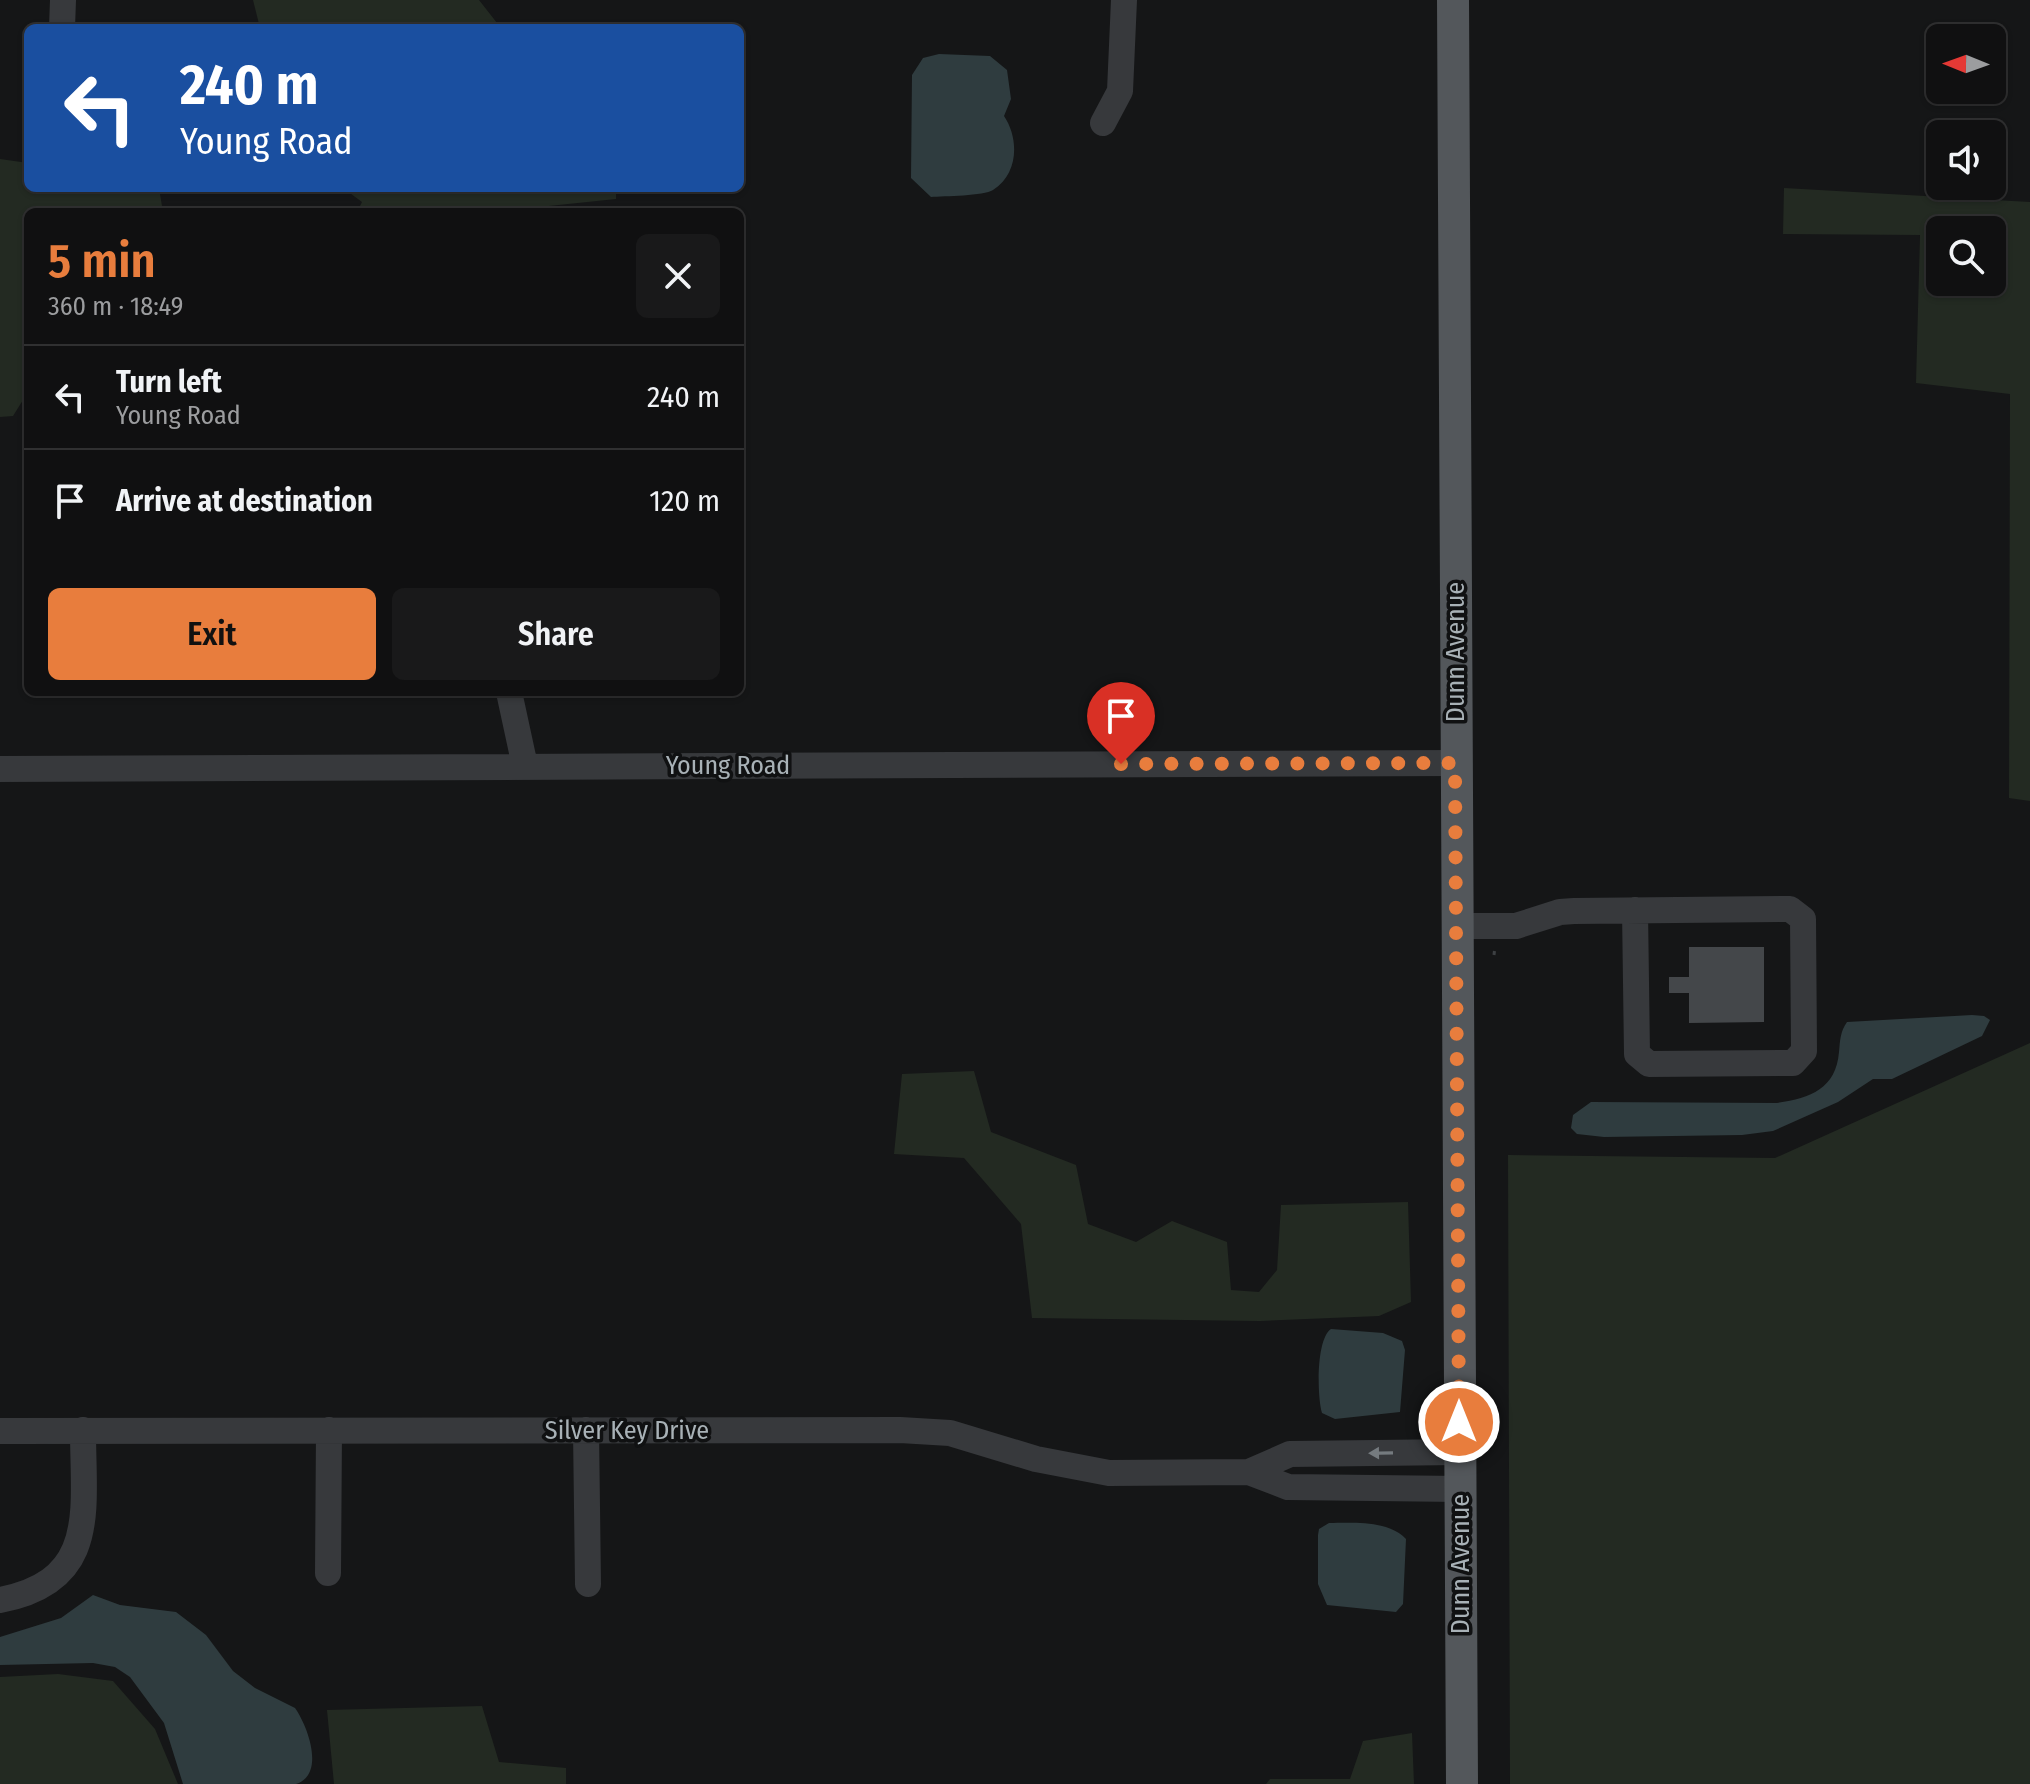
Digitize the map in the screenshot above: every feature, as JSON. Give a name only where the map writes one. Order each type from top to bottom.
[{"type":"main road","name":"Dunn Avenue","points":[[1453,0],[1462,1784]]},
{"type":"street","points":[[62,24],[63,0]]},
{"type":"street","points":[[1103,123],[1120,91],[1124,0]]},
{"type":"street","points":[[510,696],[525,766]]},
{"type":"street","name":"Young Road","points":[[0,769],[1455,763]]},
{"type":"street","points":[[1456,926],[1516,926],[1560,912],[1635,910],[1790,909],[1803,919],[1804,1051],[1793,1063],[1649,1064],[1637,1054],[1635,910]]},
{"type":"street","points":[[0,1600],[47,1585],[69,1565],[83,1515],[83,1430]]},
{"type":"street","points":[[328,1573],[329,1430]]},
{"type":"street","points":[[586,1430],[588,1584]]},
{"type":"street","name":"Silver Key Drive","points":[[0,1431],[912,1430],[950,1433],[1036,1459],[1109,1473],[1249,1472],[1288,1487],[1460,1489]]},
{"type":"street","name":"Silver Key Drive","points":[[1249,1472],[1290,1454],[1459,1452]]},
{"type":"shaded area","points":[[253,0],[479,0],[498,24],[259,24]]},
{"type":"shaded area","points":[[939,54],[990,56],[1007,70],[1011,99],[1004,116],[1012,135],[1014,155],[1008,175],[988,192],[931,197],[911,178],[912,75],[923,58]]},
{"type":"shaded area","points":[[0,159],[24,162],[24,192],[160,192],[162,208],[24,208],[24,398],[13,416],[0,417]]},
{"type":"shaded area","points":[[1784,188],[1926,196],[1926,200],[2030,202],[2030,801],[2009,798],[2010,394],[1916,383],[1920,235],[1783,234]]},
{"type":"shaded area","points":[[348,192],[616,192],[616,199],[530,208],[359,208],[362,202]]},
{"type":"shaded area","points":[[1972,1015],[1990,1020],[1982,1036],[1892,1079],[1873,1079],[1838,1102],[1773,1131],[1742,1135],[1604,1137],[1577,1134],[1571,1128],[1573,1115],[1591,1102],[1777,1103],[1800,1098],[1819,1090],[1833,1075],[1847,1022]]},
{"type":"shaded area","points":[[2030,1043],[2030,1784],[1510,1784],[1508,1155],[1775,1158]]},
{"type":"shaded area","points":[[974,1071],[991,1132],[1076,1165],[1088,1224],[1136,1242],[1172,1221],[1227,1242],[1231,1290],[1259,1292],[1277,1270],[1281,1205],[1408,1202],[1411,1302],[1379,1316],[1260,1321],[1032,1318],[1021,1224],[964,1158],[894,1154],[902,1074]]},
{"type":"shaded area","points":[[1331,1329],[1383,1333],[1402,1341],[1405,1350],[1400,1412],[1335,1419],[1322,1413],[1320,1355]]},
{"type":"shaded area","points":[[1329,1523],[1359,1523],[1390,1528],[1406,1539],[1403,1604],[1396,1612],[1327,1605],[1318,1584],[1318,1535],[1319,1529]]},
{"type":"shaded area","points":[[93,1595],[120,1605],[176,1612],[206,1635],[233,1671],[255,1688],[295,1708],[312,1750],[310,1771],[305,1779],[296,1784],[183,1784],[164,1723],[130,1677],[115,1667],[93,1663],[0,1665],[0,1637],[61,1618]]},
{"type":"shaded area","points":[[58,1674],[113,1681],[155,1729],[178,1784],[0,1784],[0,1677]]},
{"type":"shaded area","points":[[482,1706],[499,1762],[566,1768],[566,1784],[334,1784],[327,1710]]},
{"type":"shaded area","points":[[1412,1733],[1414,1784],[1266,1784],[1270,1779],[1350,1779],[1363,1741]]},
{"type":"building","points":[[1689,947],[1764,947],[1764,1022],[1689,1023],[1689,993],[1669,993],[1669,977],[1689,977]]},
{"type":"route","points":[[1121,764],[1455,763],[1459,1422]]}]
